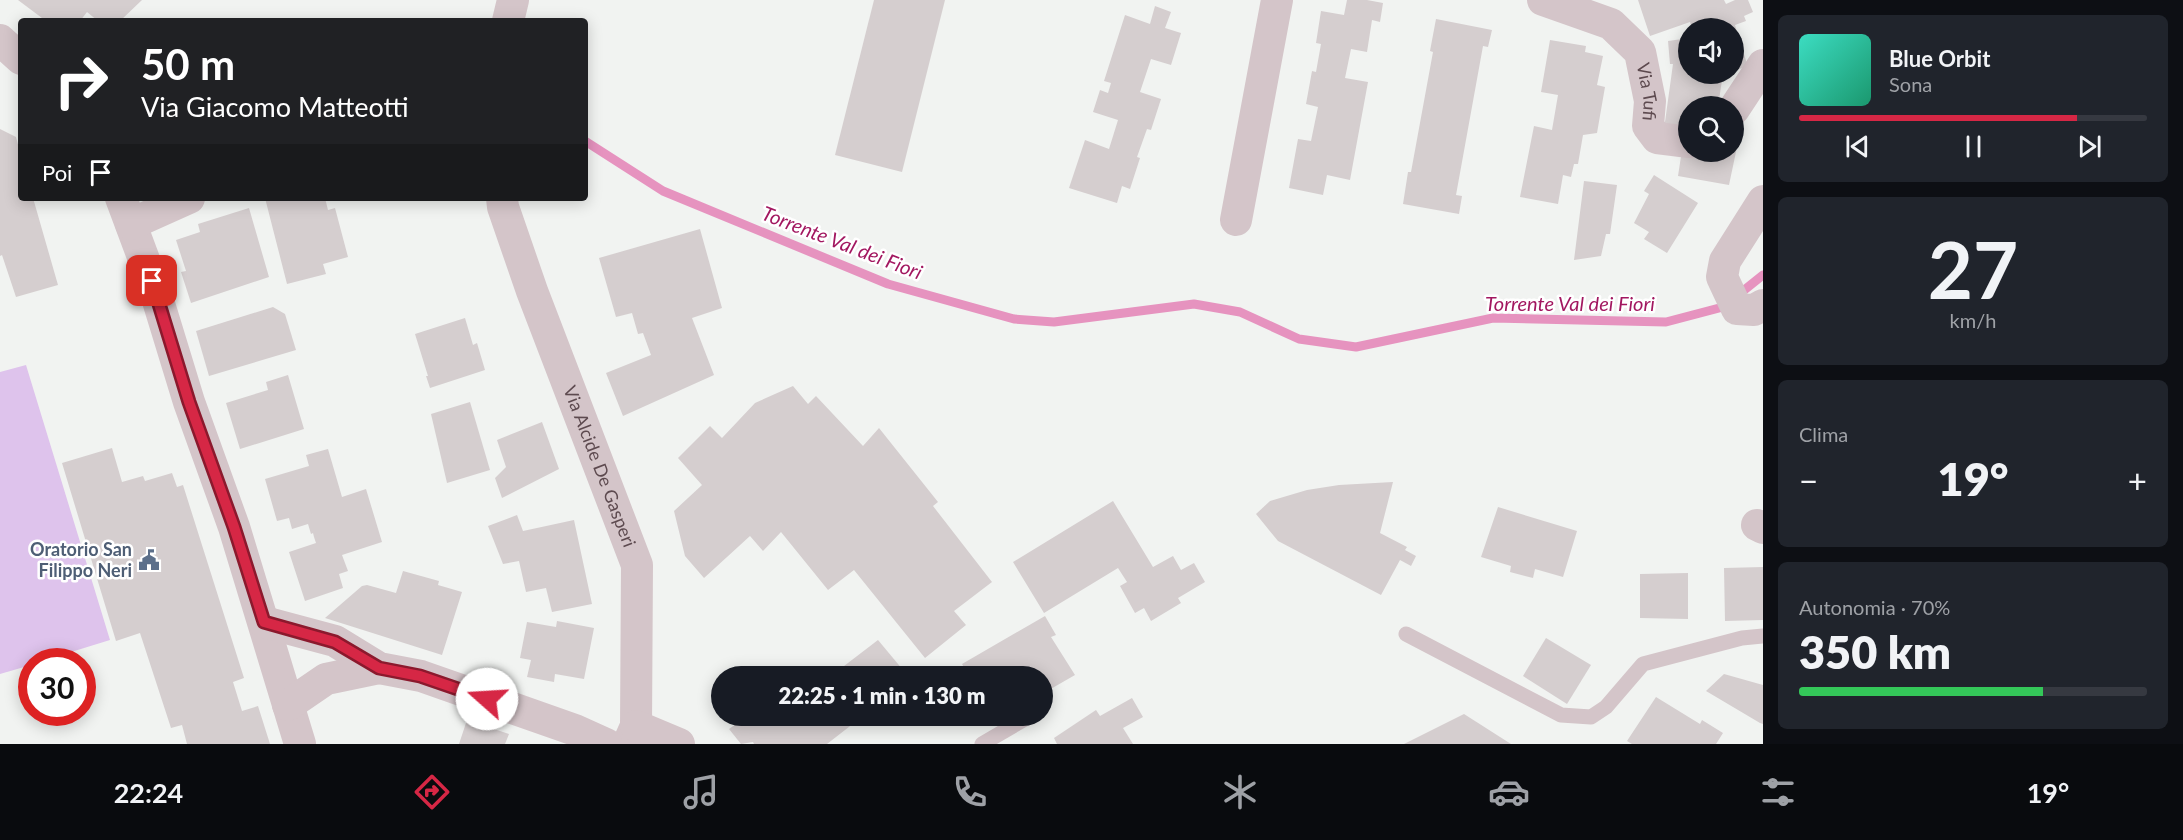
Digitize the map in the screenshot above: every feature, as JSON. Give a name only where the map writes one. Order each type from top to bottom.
[{"type":"street","points":[[509,18],[513,0]]},
{"type":"street","points":[[1236,220],[1277,0]]},
{"type":"street","name":"Via Tufi","points":[[1543,0],[1611,24],[1640,52],[1650,101],[1648,126],[1657,138],[1678,141]]},
{"type":"street","points":[[0,40],[18,55]]},
{"type":"street","points":[[1743,96],[1763,65]]},
{"type":"street","points":[[174,201],[126,211],[152,281],[189,402],[234,527],[300,744]]},
{"type":"street","name":"Via Alcide De Gasperi","points":[[502,201],[532,291],[636,565],[632,735]]},
{"type":"street","points":[[1742,302],[1722,278],[1725,261],[1763,201]]},
{"type":"street","points":[[264,622],[335,642],[379,668],[420,676],[575,730],[606,744]]},
{"type":"street","points":[[288,705],[326,679],[379,668]]},
{"type":"street","points":[[632,735],[679,744]]},
{"type":"lane","points":[[1406,634],[1562,715],[1591,717],[1606,707],[1643,664],[1742,638],[1763,636]]},
{"type":"lane","points":[[982,744],[1013,726]]},
{"type":"shaded area","points":[[26,365],[110,640],[84,648],[18,648],[18,669],[0,674],[0,372]]},
{"type":"building","points":[[18,0],[142,0],[123,18],[94,18],[87,12],[82,18],[42,18]]},
{"type":"building","points":[[874,0],[945,0],[902,172],[835,155]]},
{"type":"building","points":[[1347,0],[1383,3],[1380,22],[1372,20],[1367,52],[1351,49],[1345,78],[1368,82],[1350,180],[1327,175],[1323,195],[1289,188],[1298,139],[1311,141],[1318,107],[1306,104],[1312,71],[1316,72],[1321,44],[1316,43],[1321,11],[1344,15]]},
{"type":"building","points":[[1638,0],[1724,0],[1726,4],[1735,0],[1748,0],[1753,12],[1744,16],[1746,21],[1744,22],[1744,18],[1678,18],[1678,26],[1650,36]]},
{"type":"building","points":[[1155,6],[1171,12],[1165,28],[1181,33],[1171,65],[1151,59],[1140,92],[1161,99],[1151,130],[1147,129],[1137,157],[1140,158],[1130,189],[1122,186],[1117,203],[1069,188],[1085,140],[1109,149],[1118,120],[1093,112],[1100,90],[1108,93],[1111,83],[1104,81],[1125,15],[1150,24]]},
{"type":"building","points":[[1436,19],[1492,30],[1488,47],[1483,46],[1456,195],[1462,196],[1459,214],[1403,204],[1433,52],[1430,51]]},
{"type":"building","points":[[1550,40],[1586,46],[1585,52],[1603,56],[1597,85],[1605,87],[1597,133],[1583,135],[1578,164],[1574,164],[1571,177],[1563,175],[1558,204],[1520,197],[1534,126],[1552,130],[1558,95],[1541,92]]},
{"type":"building","points":[[1678,40],[1678,84],[1721,84],[1720,96],[1678,96],[1678,130],[1664,129],[1673,64],[1670,64],[1668,41]]},
{"type":"building","points":[[1744,54],[1748,67],[1744,68]]},
{"type":"building","points":[[0,129],[16,137],[18,201],[34,201],[58,285],[16,297],[2,255],[0,256]]},
{"type":"building","points":[[1680,162],[1734,162],[1729,185],[1678,176]]},
{"type":"building","points":[[1654,175],[1698,203],[1667,253],[1644,239],[1649,232],[1634,223],[1649,194],[1644,191]]},
{"type":"building","points":[[1584,181],[1617,185],[1610,234],[1606,234],[1601,256],[1574,260]]},
{"type":"building","points":[[266,201],[326,201],[328,210],[335,208],[348,257],[323,264],[326,274],[287,284]]},
{"type":"building","points":[[249,208],[269,277],[191,303],[181,272],[186,271],[176,240],[200,232],[198,224]]},
{"type":"building","points":[[700,229],[722,308],[692,318],[714,375],[623,416],[606,373],[651,355],[643,333],[638,334],[632,313],[616,317],[599,258]]},
{"type":"building","points":[[273,307],[285,314],[296,350],[209,376],[196,331]]},
{"type":"building","points":[[465,318],[473,345],[477,343],[485,370],[430,388],[415,334]]},
{"type":"building","points":[[288,375],[304,429],[240,449],[226,403],[268,390],[266,382]]},
{"type":"building","points":[[793,386],[808,404],[816,396],[863,446],[879,428],[938,502],[933,506],[992,582],[954,611],[966,625],[925,658],[854,570],[828,590],[781,532],[763,551],[750,536],[704,578],[685,556],[674,511],[702,485],[678,458],[710,426],[722,438],[755,403]]},
{"type":"building","points":[[470,402],[490,470],[447,483],[431,414]]},
{"type":"building","points":[[542,422],[559,469],[502,498],[495,478],[506,467],[497,440]]},
{"type":"building","name":"Oratorio San Filippo Neri","points":[[112,448],[122,482],[143,476],[145,481],[172,473],[177,487],[183,485],[244,678],[233,682],[242,711],[258,706],[270,744],[187,744],[182,725],[171,728],[140,633],[116,641],[62,463]]},
{"type":"building","points":[[328,449],[342,497],[366,489],[382,542],[342,555],[348,571],[339,574],[343,588],[305,601],[289,552],[316,543],[313,533],[311,534],[308,524],[292,529],[289,518],[277,521],[265,479],[309,466],[306,455]]},
{"type":"building","points":[[1393,482],[1380,533],[1407,547],[1405,550],[1416,556],[1411,566],[1400,560],[1381,595],[1278,541],[1256,514],[1270,501],[1307,490],[1339,485]]},
{"type":"building","points":[[1113,501],[1153,567],[1173,556],[1181,570],[1194,563],[1205,582],[1178,598],[1181,603],[1151,621],[1144,608],[1135,613],[1120,586],[1127,582],[1118,568],[1044,613],[1013,562]]},
{"type":"building","points":[[1498,507],[1577,531],[1563,577],[1535,569],[1533,578],[1510,572],[1511,566],[1481,557]]},
{"type":"building","points":[[517,515],[523,531],[574,520],[592,604],[552,612],[546,588],[526,592],[519,561],[503,564],[488,526]]},
{"type":"building","points":[[1763,567],[1763,620],[1725,621],[1724,568]]},
{"type":"building","points":[[403,571],[439,581],[438,585],[462,592],[442,655],[325,618],[362,586],[367,585],[396,593]]},
{"type":"building","points":[[1688,573],[1688,619],[1640,618],[1640,574]]},
{"type":"building","points":[[1045,616],[1056,635],[1051,637],[1075,675],[1053,688],[1053,666],[963,666],[962,664]]},
{"type":"building","points":[[557,621],[594,628],[584,679],[555,674],[554,682],[527,677],[531,660],[520,658],[527,622],[556,627]]},
{"type":"building","points":[[1546,638],[1591,665],[1567,704],[1523,676]]},
{"type":"building","points":[[878,640],[900,666],[844,666]]},
{"type":"building","points":[[1724,674],[1763,685],[1763,724],[1706,691]]},
{"type":"building","points":[[1656,697],[1700,724],[1702,720],[1723,733],[1716,744],[1632,744],[1627,741]]},
{"type":"building","points":[[1132,698],[1143,717],[1123,728],[1133,744],[1057,744],[1054,738],[1096,710],[1100,716]]},
{"type":"building","points":[[1464,714],[1511,744],[1404,744]]},
{"type":"building","points":[[467,720],[509,734],[505,744],[459,744]]},
{"type":"building","points":[[733,726],[850,726],[827,744],[754,744],[753,742],[741,744],[729,729]]},
{"type":"waterway","name":"Torrente Val dei Fiori","points":[[588,143],[663,191],[888,284],[1014,319],[1054,322],[1194,304],[1240,312],[1299,339],[1356,347],[1493,318],[1666,322],[1723,307],[1763,275]]},
{"type":"place","name":"Oratorio San Filippo Neri","points":[[149,560]]},
{"type":"route","points":[[152,281],[189,402],[234,527],[264,622],[335,642],[379,668],[420,676],[487,699]]}]
